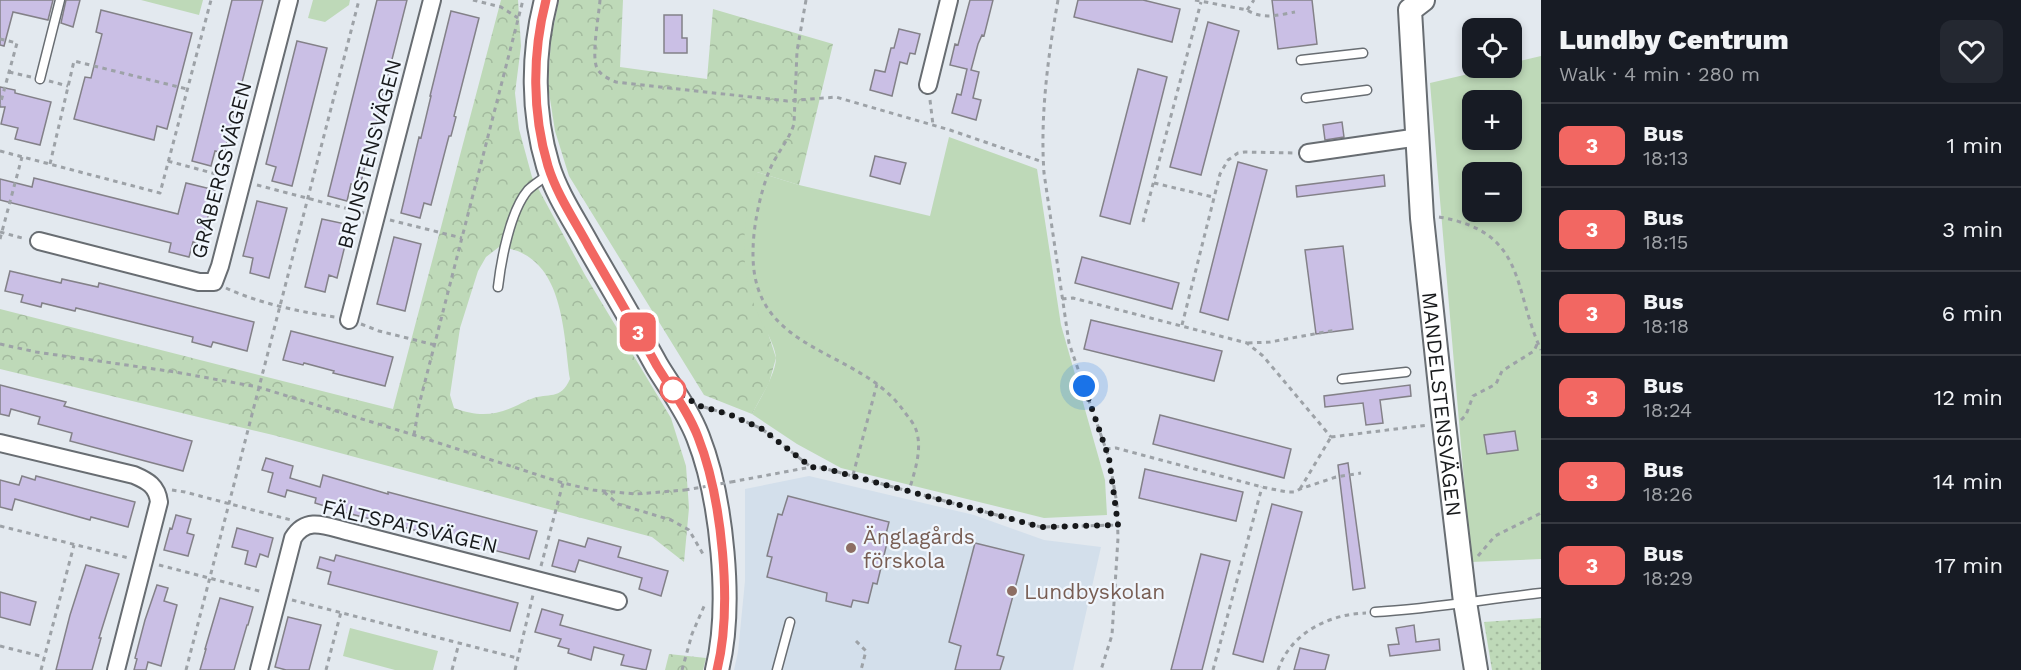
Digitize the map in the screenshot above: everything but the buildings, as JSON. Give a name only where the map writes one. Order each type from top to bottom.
[{"type":"street","name":"GRÅBERGSVÄGEN","points":[[39,241],[199,282],[214,282],[288,0]]},
{"type":"street","name":"BRUNSTENSVÄGEN","points":[[349,320],[432,0]]},
{"type":"street","points":[[546,0],[536,67],[537,112],[550,173],[564,203],[659,369],[680,400],[698,437],[713,491],[722,548],[725,596],[717,670]]},
{"type":"street","points":[[928,85],[949,0]]},
{"type":"street","name":"MANDELSTENSVÄGEN","points":[[1423,0],[1410,10],[1422,218],[1444,424],[1476,670]]},
{"type":"street","points":[[1308,153],[1419,137]]},
{"type":"street","points":[[0,443],[134,475],[148,481],[154,488],[159,502],[116,670]]},
{"type":"street","name":"FÄLTSPATSVÄGEN","points":[[259,670],[293,538],[299,528],[307,525],[314,524],[350,532],[618,601]]},
{"type":"lane","points":[[40,79],[60,0]]},
{"type":"lane","points":[[1301,60],[1362,52]]},
{"type":"lane","points":[[1306,98],[1367,90]]},
{"type":"lane","points":[[498,287],[501,260],[517,210],[528,190],[550,173]]},
{"type":"lane","points":[[1342,379],[1406,372]]},
{"type":"lane","points":[[1375,612],[1420,610],[1464,591],[1541,593]]},
{"type":"lane","points":[[777,670],[790,622]]},
{"type":"path","points":[[0,151],[160,193],[211,0]]},
{"type":"path","points":[[186,670],[359,0]]},
{"type":"path","points":[[473,0],[501,7],[518,19]]},
{"type":"path","points":[[414,435],[419,405],[523,0]]},
{"type":"path","points":[[600,0],[594,57],[597,68],[610,80],[630,85],[749,98],[795,100],[836,97],[933,125],[1043,162]]},
{"type":"path","points":[[806,0],[796,51],[794,124],[769,171],[759,210],[753,253],[757,286],[768,309],[785,329],[805,344],[877,384],[895,399],[917,434],[918,456],[909,491]]},
{"type":"path","points":[[1058,0],[1045,103],[1043,162],[1069,343],[1106,449],[1117,504],[1118,525],[1112,635],[1101,670]]},
{"type":"path","points":[[1195,0],[1247,10],[1263,16],[1295,12]]},
{"type":"path","points":[[1247,10],[1253,5],[1254,0]]},
{"type":"path","points":[[1143,222],[1202,2]]},
{"type":"path","points":[[0,39],[17,43],[0,105]]},
{"type":"path","points":[[51,164],[74,61],[187,89]]},
{"type":"path","points":[[928,85],[933,125]]},
{"type":"path","points":[[1182,325],[1213,197],[1228,160],[1238,153],[1308,153]]},
{"type":"path","points":[[0,239],[22,157]]},
{"type":"path","points":[[168,162],[462,238]]},
{"type":"path","points":[[1154,183],[1213,197]]},
{"type":"path","points":[[1422,218],[1441,217],[1474,227],[1490,235],[1502,248],[1519,280],[1541,350]]},
{"type":"path","points":[[1,232],[39,241]]},
{"type":"path","points":[[214,282],[242,295],[314,314],[349,320],[379,331],[435,345]]},
{"type":"path","points":[[1062,299],[1073,298],[1247,343],[1270,342],[1336,330]]},
{"type":"path","points":[[1331,437],[1459,422],[1466,415],[1473,396],[1496,384],[1502,371],[1534,351],[1538,342]]},
{"type":"path","points":[[1247,343],[1263,356],[1331,437]]},
{"type":"path","points":[[0,344],[36,352],[258,387],[563,483],[603,491],[636,494],[685,489],[811,467],[823,468],[1041,527],[1118,525]]},
{"type":"path","points":[[853,476],[877,384]]},
{"type":"path","points":[[700,406],[731,415],[762,429],[811,467]]},
{"type":"path","points":[[1300,489],[1331,437]]},
{"type":"path","points":[[1106,449],[1116,448],[1287,492],[1295,492],[1336,477],[1361,473]]},
{"type":"path","points":[[1214,670],[1262,487]]},
{"type":"path","points":[[154,488],[185,492],[307,525]]},
{"type":"path","points":[[603,491],[618,504],[671,520],[689,530],[705,559]]},
{"type":"path","points":[[1464,591],[1482,550],[1495,536],[1541,513]]},
{"type":"path","points":[[0,526],[518,658]]},
{"type":"path","points":[[41,670],[74,545]]},
{"type":"path","points":[[682,670],[692,634],[706,601]]},
{"type":"path","points":[[326,670],[341,612]]},
{"type":"path","points":[[1278,670],[1284,654],[1298,637],[1344,615],[1375,612]]},
{"type":"path","points":[[856,641],[866,651],[861,670]]},
{"type":"path","points":[[452,670],[459,643]]},
{"type":"path","points":[[0,646],[44,657]]},
{"type":"shaded area","points":[[809,476],[974,515],[1044,540],[1101,547],[1073,670],[734,670],[745,581],[745,489]]},
{"type":"green space","points":[[141,0],[203,0],[199,15]]},
{"type":"green space","points":[[313,0],[350,0],[349,5],[325,22],[308,18]]},
{"type":"green space","points":[[501,0],[518,0],[521,46],[515,93],[519,129],[532,177],[585,275],[671,418],[686,466],[689,508],[684,562],[652,537],[273,435],[0,369],[0,309],[393,409]],"holes":[[[499,247],[520,252],[537,263],[548,278],[556,297],[562,317],[570,379],[566,386],[554,395],[529,399],[501,411],[479,414],[454,408],[450,395],[460,328],[478,271],[486,257]]]},
{"type":"green space","points":[[559,0],[623,0],[620,67],[707,79],[713,9],[833,44],[799,185],[757,172],[768,333],[776,358],[769,383],[752,414],[704,395],[569,176],[555,131],[548,86],[551,39]]},
{"type":"green space","points":[[1541,56],[1541,559],[1471,562],[1430,83],[1462,76],[1462,78],[1522,78],[1522,61]]},
{"type":"green space","points":[[949,137],[1037,169],[1061,325],[1105,480],[1107,515],[1044,518],[841,468],[797,444],[752,414],[770,379],[776,359],[771,340],[755,307],[744,256],[748,206],[757,172],[799,185],[930,216]]},
{"type":"green space","points":[[1541,618],[1541,670],[1492,670],[1484,622]]},
{"type":"green space","points":[[350,628],[438,651],[433,670],[395,670],[343,656]]},
{"type":"green space","points":[[669,654],[706,658],[703,670],[665,670]]},
{"type":"bus line","name":"3","points":[[546,0],[536,67],[537,112],[549,169],[564,203],[659,369],[680,400],[698,437],[713,491],[722,548],[725,596],[720,661],[717,670]]},
{"type":"place","name":"Änglagårds förskola","points":[[851,548]]},
{"type":"place","name":"Lundbyskolan","points":[[1012,591]]},
{"type":"route","points":[[673,390],[700,406],[731,415],[762,429],[811,467],[823,468],[1041,527],[1118,525],[1117,504],[1109,458],[1084,386]]}]
